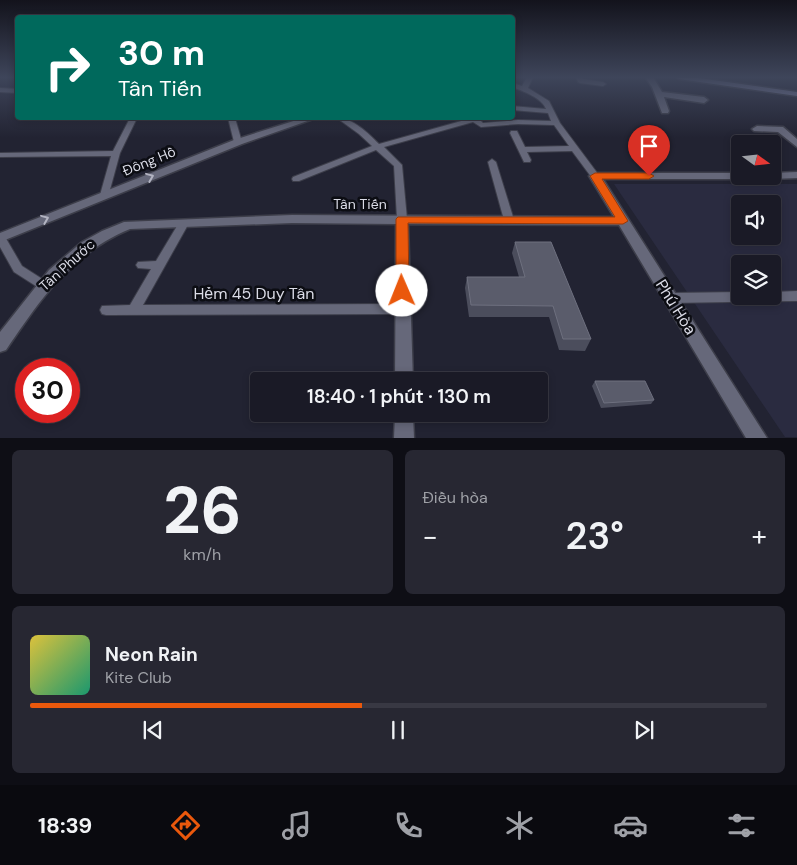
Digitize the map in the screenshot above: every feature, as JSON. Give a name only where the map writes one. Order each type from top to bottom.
[{"type":"street","points":[[660,97],[665,111]]},
{"type":"street","points":[[685,97],[704,100]]},
{"type":"street","name":"Đông Hồ","points":[[0,238],[238,142],[305,120]]},
{"type":"street","points":[[756,129],[780,129],[797,144]]},
{"type":"street","points":[[595,176],[731,176]]},
{"type":"street","name":"Phú Hòa","points":[[595,176],[757,438]]},
{"type":"street","points":[[781,176],[797,176]]},
{"type":"street","name":"Tân Tiến","points":[[100,236],[128,225],[292,219],[623,221]]},
{"type":"street","points":[[402,219],[404,372]]},
{"type":"street","name":"Tân Phước","points":[[0,345],[42,285],[83,248],[100,236]]},
{"type":"street","points":[[404,422],[404,438]]},
{"type":"lane","points":[[539,97],[547,102],[556,123],[595,176]]},
{"type":"lane","points":[[515,108],[551,111]]},
{"type":"lane","points":[[104,195],[116,153],[132,120]]},
{"type":"lane","points":[[232,120],[238,142]]},
{"type":"lane","points":[[343,120],[362,132],[398,165],[402,219]]},
{"type":"lane","points":[[296,179],[377,147],[472,120]]},
{"type":"lane","points":[[476,120],[481,125],[518,122],[556,123]]},
{"type":"lane","points":[[514,133],[528,160]]},
{"type":"lane","points":[[523,150],[575,148]]},
{"type":"lane","points":[[0,155],[116,153]]},
{"type":"lane","points":[[492,162],[509,220]]},
{"type":"lane","points":[[134,309],[184,223]]},
{"type":"lane","points":[[0,238],[18,268],[42,285]]},
{"type":"lane","points":[[142,265],[158,265]]},
{"type":"lane","points":[[670,298],[797,296]]},
{"type":"lane","name":"Hẻm 45 Duy Tân","points":[[106,310],[403,309]]},
{"type":"shaded area","points":[[614,184],[797,184],[797,437],[785,437]]},
{"type":"building","points":[[515,242],[551,242],[591,339],[563,339],[553,306],[471,305],[467,277],[525,277]]},
{"type":"building","points":[[595,381],[645,381],[654,400],[604,403]]},
{"type":"route","points":[[402,291],[402,219],[623,221],[595,176],[649,176]]}]
